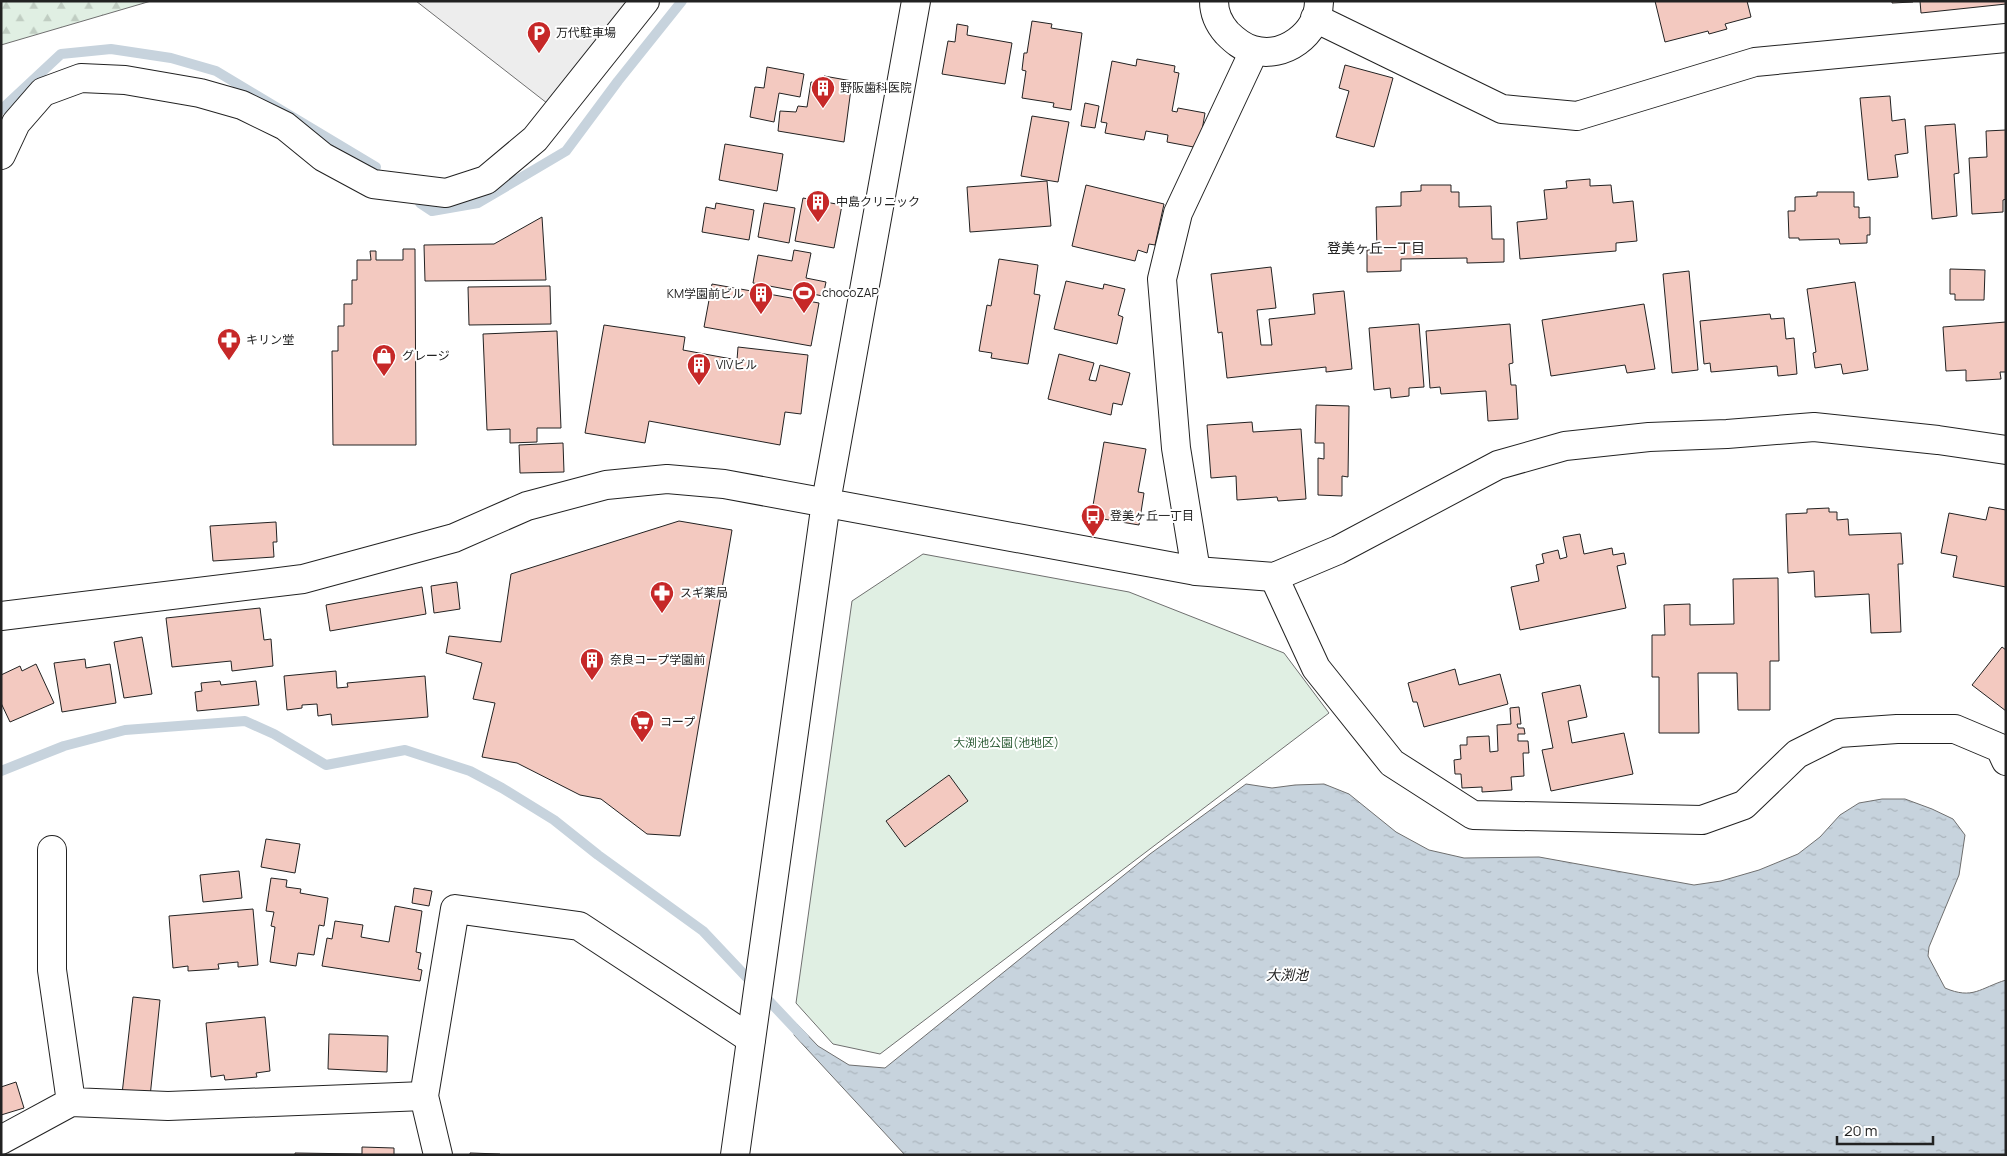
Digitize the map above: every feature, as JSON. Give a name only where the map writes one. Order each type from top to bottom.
[{"type":"street","points":[[1,155],[16,123],[43,92],[81,78],[125,80],[200,93],[242,105],[285,126],[322,156],[373,184],[446,194],[486,180],[535,139],[645,1]]},
{"type":"street","points":[[735,1155],[826,502],[916,1]]},
{"type":"street","points":[[1214,1],[1220,25],[1237,43],[1254,51],[1278,51],[1299,41],[1311,28],[1317,10],[1502,109],[1577,116],[1756,62],[2006,38]]},
{"type":"street","points":[[1196,571],[1176,448],[1162,279],[1178,212],[1254,51]]},
{"type":"street","points":[[1,616],[303,579],[454,538],[527,506],[606,485],[666,479],[724,484],[1196,571],[1274,577],[1338,550],[1498,465],[1566,446],[1649,437],[1726,434],[1814,427],[1938,440],[2006,450]]},
{"type":"street","points":[[1274,577],[1316,668],[1392,763],[1473,815],[1702,820],[1744,805],[1797,754],[1839,733],[1897,729],[1955,729],[2000,748],[2006,761]]},
{"type":"street","points":[[52,850],[52,970],[71,1102]]},
{"type":"street","points":[[438,1155],[424,1096],[455,910],[579,926],[750,1039]]},
{"type":"street","points":[[1,1140],[71,1102],[168,1106],[424,1096]]},
{"type":"green space","points":[[1,1],[151,1],[1,45]]},
{"type":"green space","name":"大渕池公園(池地区)","points":[[923,554],[1129,592],[1284,653],[1329,713],[880,1054],[833,1044],[796,1003],[852,601]]},
{"type":"shaded area","name":"万代駐車場","points":[[416,1],[637,1],[552,107]]},
{"type":"water","name":"大渕池","points":[[1246,784],[1272,788],[1324,784],[1349,794],[1396,832],[1429,850],[1464,858],[1539,857],[1694,885],[1721,881],[1759,870],[1798,854],[1820,837],[1840,815],[1859,803],[1882,799],[1905,799],[1953,819],[1965,835],[1959,875],[1929,947],[1928,956],[1945,988],[1970,993],[2006,980],[2006,1155],[905,1155],[794,1035],[797,1024],[818,1046],[849,1065],[885,1068],[1150,854]]},
{"type":"building","points":[[1655,1],[1747,1],[1751,17],[1725,24],[1727,29],[1709,34],[1708,31],[1665,42]]},
{"type":"building","points":[[1892,1],[1913,1],[1913,2],[1892,3]]},
{"type":"building","points":[[1920,1],[2006,1],[2006,4],[1921,13]]},
{"type":"building","points":[[1032,21],[1052,24],[1051,28],[1082,33],[1071,110],[1053,107],[1054,103],[1022,98],[1026,71],[1022,70],[1024,53],[1027,53]]},
{"type":"building","points":[[957,24],[968,26],[967,35],[1012,43],[1005,84],[942,74],[948,41],[955,42]]},
{"type":"building","points":[[1137,59],[1175,66],[1174,72],[1179,73],[1172,111],[1177,112],[1178,108],[1205,113],[1199,148],[1167,142],[1168,135],[1146,131],[1144,140],[1105,133],[1107,123],[1101,122],[1112,61],[1136,66]]},
{"type":"building","points":[[1345,65],[1393,78],[1374,147],[1336,137],[1349,91],[1339,88]]},
{"type":"building","points":[[767,67],[804,74],[800,97],[779,93],[774,122],[750,117],[755,87],[764,88]]},
{"type":"building","name":"野阪歯科医院","points":[[824,76],[852,81],[844,142],[778,131],[780,111],[796,112],[798,106],[807,107],[811,82],[824,84]]},
{"type":"building","points":[[1890,96],[1892,121],[1905,119],[1908,153],[1895,155],[1898,177],[1868,180],[1860,98]]},
{"type":"building","points":[[1085,103],[1099,106],[1095,128],[1081,126]]},
{"type":"building","points":[[1032,116],[1069,122],[1058,182],[1021,176]]},
{"type":"building","points":[[1955,124],[1959,173],[1954,174],[1957,216],[1932,219],[1925,126]]},
{"type":"building","points":[[2006,130],[2006,199],[2003,200],[2003,212],[1972,214],[1969,158],[1987,157],[1986,131]]},
{"type":"building","points":[[725,144],[783,154],[777,191],[719,180]]},
{"type":"building","points":[[1590,179],[1590,186],[1611,185],[1613,203],[1633,201],[1637,241],[1616,243],[1616,251],[1520,259],[1517,222],[1547,219],[1544,190],[1567,188],[1566,181]]},
{"type":"building","points":[[1047,181],[1051,226],[970,232],[967,187]]},
{"type":"building","points":[[1086,185],[1164,204],[1155,245],[1149,244],[1147,253],[1138,250],[1135,261],[1072,246]]},
{"type":"building","points":[[1421,185],[1451,185],[1451,192],[1459,192],[1459,207],[1491,206],[1492,239],[1504,239],[1504,262],[1467,263],[1467,258],[1401,259],[1401,271],[1367,272],[1367,250],[1377,250],[1376,207],[1401,206],[1401,192],[1421,191]]},
{"type":"building","points":[[1817,192],[1854,192],[1854,207],[1859,207],[1859,218],[1870,217],[1870,235],[1867,235],[1867,243],[1840,244],[1839,239],[1799,240],[1799,238],[1789,238],[1788,211],[1795,211],[1795,197],[1817,196]]},
{"type":"building","name":"中島クリニック","points":[[803,198],[842,205],[834,248],[795,241]]},
{"type":"building","points":[[716,203],[754,210],[749,240],[702,232],[706,207],[715,209]]},
{"type":"building","points":[[764,203],[795,208],[789,243],[758,237]]},
{"type":"building","points":[[542,217],[546,280],[425,281],[424,245],[494,244]]},
{"type":"building","points":[[403,249],[415,249],[416,445],[333,445],[332,351],[338,351],[338,326],[344,326],[344,304],[352,304],[352,280],[357,280],[357,260],[371,260],[370,251],[376,251],[376,260],[403,260]]},
{"type":"building","points":[[794,250],[811,253],[806,278],[826,282],[823,296],[753,283],[758,255],[792,261]]},
{"type":"building","points":[[999,259],[1038,265],[1034,294],[1040,295],[1028,364],[991,358],[992,353],[979,351],[987,305],[991,306]]},
{"type":"building","points":[[1271,267],[1276,308],[1257,310],[1261,345],[1272,345],[1269,319],[1315,314],[1313,294],[1344,291],[1352,369],[1326,372],[1326,367],[1227,378],[1222,332],[1218,333],[1211,274]]},
{"type":"building","points":[[1950,269],[1985,270],[1984,300],[1955,300],[1955,294],[1950,294]]},
{"type":"building","points":[[1689,271],[1698,370],[1672,373],[1663,274]]},
{"type":"building","points":[[1066,281],[1103,289],[1104,284],[1125,289],[1118,315],[1123,317],[1117,344],[1054,329]]},
{"type":"building","points":[[1855,282],[1868,370],[1843,374],[1841,364],[1815,368],[1813,353],[1816,352],[1807,289]]},
{"type":"building","name":"KM学園前ビル","points":[[712,284],[819,303],[811,346],[704,327]]},
{"type":"building","points":[[550,286],[551,324],[469,325],[468,287]]},
{"type":"building","points":[[1644,304],[1655,369],[1627,373],[1625,365],[1551,376],[1542,320]]},
{"type":"building","points":[[1770,314],[1771,319],[1784,318],[1786,339],[1794,338],[1797,374],[1778,376],[1777,366],[1711,372],[1710,363],[1704,364],[1700,321]]},
{"type":"building","points":[[2006,322],[2006,372],[2000,372],[2001,379],[1966,381],[1966,370],[1946,371],[1943,327]]},
{"type":"building","points":[[1419,324],[1424,387],[1409,388],[1409,396],[1391,398],[1390,388],[1374,390],[1369,328]]},
{"type":"building","points":[[1510,324],[1513,363],[1509,364],[1511,385],[1516,385],[1518,419],[1488,421],[1486,391],[1441,394],[1440,387],[1430,388],[1426,331]]},
{"type":"building","name":"VIVビル","points":[[604,325],[685,337],[683,350],[737,360],[738,347],[808,355],[801,414],[785,412],[780,445],[649,421],[645,443],[585,433]]},
{"type":"building","points":[[557,331],[561,428],[537,428],[537,442],[510,443],[510,429],[487,430],[483,334]]},
{"type":"building","points":[[1059,354],[1094,363],[1089,380],[1096,381],[1100,365],[1130,373],[1122,405],[1113,403],[1111,415],[1048,399]]},
{"type":"building","points":[[1316,405],[1349,406],[1348,477],[1342,476],[1342,496],[1318,495],[1318,458],[1324,459],[1324,443],[1315,443]]},
{"type":"building","points":[[1252,422],[1253,432],[1301,429],[1306,499],[1278,501],[1277,497],[1237,500],[1236,476],[1211,478],[1207,425]]},
{"type":"building","points":[[1104,442],[1146,449],[1138,492],[1144,493],[1139,525],[1091,517]]},
{"type":"building","points":[[563,443],[564,472],[520,473],[519,445]]},
{"type":"building","points":[[1989,507],[2006,510],[2006,587],[1953,577],[1957,556],[1941,553],[1949,513],[1986,520]]},
{"type":"building","points":[[1829,508],[1829,512],[1837,512],[1837,520],[1848,519],[1849,535],[1901,533],[1903,564],[1898,564],[1901,632],[1871,633],[1869,594],[1815,597],[1814,571],[1788,573],[1786,514],[1807,513],[1807,509]]},
{"type":"building","name":"奈良コープ学園前","points":[[679,521],[732,530],[680,836],[647,834],[601,799],[580,795],[517,763],[482,757],[495,703],[473,699],[482,663],[446,653],[449,636],[501,642],[511,574]]},
{"type":"building","points":[[276,522],[277,542],[273,542],[274,557],[213,561],[210,526]]},
{"type":"building","points":[[1580,534],[1584,554],[1612,548],[1613,555],[1624,553],[1626,564],[1617,566],[1626,608],[1520,630],[1511,587],[1539,581],[1536,565],[1544,563],[1542,554],[1558,550],[1560,559],[1567,557],[1563,537]]},
{"type":"building","points":[[1778,578],[1779,661],[1770,661],[1770,710],[1738,710],[1737,673],[1698,673],[1699,733],[1659,733],[1659,677],[1652,677],[1652,635],[1665,635],[1664,605],[1690,604],[1690,625],[1734,624],[1733,579]]},
{"type":"building","points":[[457,582],[460,609],[434,613],[431,586]]},
{"type":"building","points":[[422,587],[426,614],[330,631],[326,605]]},
{"type":"building","points":[[260,608],[264,640],[271,639],[273,666],[232,671],[231,661],[172,667],[166,618]]},
{"type":"building","points":[[142,637],[152,694],[124,698],[114,642]]},
{"type":"building","points":[[2002,647],[2006,650],[2006,711],[1972,685]]},
{"type":"building","points":[[85,659],[86,668],[110,664],[116,703],[62,712],[54,663]]},
{"type":"building","points":[[36,664],[54,703],[10,722],[1,703],[1,675],[20,666],[22,671]]},
{"type":"building","points":[[1455,669],[1459,685],[1500,674],[1508,704],[1424,727],[1417,702],[1413,702],[1408,683]]},
{"type":"building","points":[[336,671],[337,688],[348,687],[347,683],[425,676],[428,717],[332,725],[331,714],[318,716],[317,704],[302,705],[302,708],[287,710],[284,676]]},
{"type":"building","points":[[220,681],[221,685],[256,681],[259,705],[197,711],[195,692],[202,691],[201,683]]},
{"type":"building","points":[[1580,685],[1587,717],[1568,721],[1572,743],[1624,733],[1633,774],[1551,791],[1542,750],[1553,748],[1542,693]]},
{"type":"building","points":[[1519,707],[1521,724],[1517,724],[1518,728],[1524,728],[1525,734],[1518,734],[1518,741],[1528,741],[1529,753],[1523,753],[1524,776],[1511,777],[1512,790],[1482,792],[1482,787],[1462,788],[1461,774],[1455,774],[1454,760],[1461,759],[1460,745],[1467,745],[1467,737],[1489,736],[1490,752],[1498,751],[1497,725],[1511,724],[1510,708]]},
{"type":"building","points":[[949,775],[968,801],[905,847],[886,821]]},
{"type":"building","points":[[266,839],[300,844],[295,873],[261,867]]},
{"type":"building","points":[[239,871],[242,898],[203,902],[200,875]]},
{"type":"building","points":[[271,878],[287,880],[286,887],[301,889],[300,893],[328,898],[324,926],[319,925],[314,955],[298,953],[296,966],[270,962],[275,927],[271,926],[274,912],[266,911]]},
{"type":"building","points":[[414,888],[432,891],[429,906],[412,903]]},
{"type":"building","points":[[395,906],[422,911],[416,952],[421,953],[418,969],[422,970],[420,981],[322,966],[327,938],[332,939],[335,921],[363,925],[361,937],[389,942]]},
{"type":"building","points":[[253,909],[258,965],[238,967],[238,962],[218,964],[219,969],[188,971],[188,966],[173,968],[169,916]]},
{"type":"building","points":[[133,997],[160,1000],[150,1097],[122,1094]]},
{"type":"building","points":[[265,1017],[270,1071],[256,1073],[257,1077],[225,1080],[224,1075],[211,1077],[206,1023]]},
{"type":"building","points":[[329,1034],[388,1036],[387,1072],[328,1069]]},
{"type":"building","points":[[16,1082],[24,1108],[1,1115],[1,1087]]},
{"type":"building","points":[[362,1147],[394,1148],[394,1155],[295,1155],[295,1153],[362,1154]]},
{"type":"building","points":[[470,1153],[500,1154],[500,1155],[470,1155]]},
{"type":"waterway","points":[[420,203],[432,211],[478,203],[566,151],[618,81],[682,1]]},
{"type":"waterway","points":[[1,110],[61,54],[111,49],[171,58],[216,71],[376,167]]},
{"type":"waterway","points":[[1,771],[64,746],[125,730],[245,721],[274,734],[326,765],[405,750],[470,771],[554,820],[598,855],[703,931],[804,1038]]},
{"type":"place","name":"万代駐車場","points":[[539,54]]},
{"type":"place","name":"野阪歯科医院","points":[[823,109]]},
{"type":"place","name":"中島クリニック","points":[[818,223]]},
{"type":"place","name":"chocoZAP","points":[[804,314]]},
{"type":"place","name":"KM学園前ビル","points":[[761,315]]},
{"type":"place","name":"キリン堂","points":[[229,361]]},
{"type":"place","name":"グレージ","points":[[384,377]]},
{"type":"place","name":"VIVビル","points":[[699,386]]},
{"type":"place","name":"登美ヶ丘一丁目","points":[[1093,537]]},
{"type":"place","name":"スギ薬局","points":[[662,614]]},
{"type":"place","name":"奈良コープ学園前","points":[[592,681]]},
{"type":"place","name":"コープ","points":[[642,743]]},
{"type":"district","name":"登美ヶ丘一丁目","points":[[1376,248]]}]
